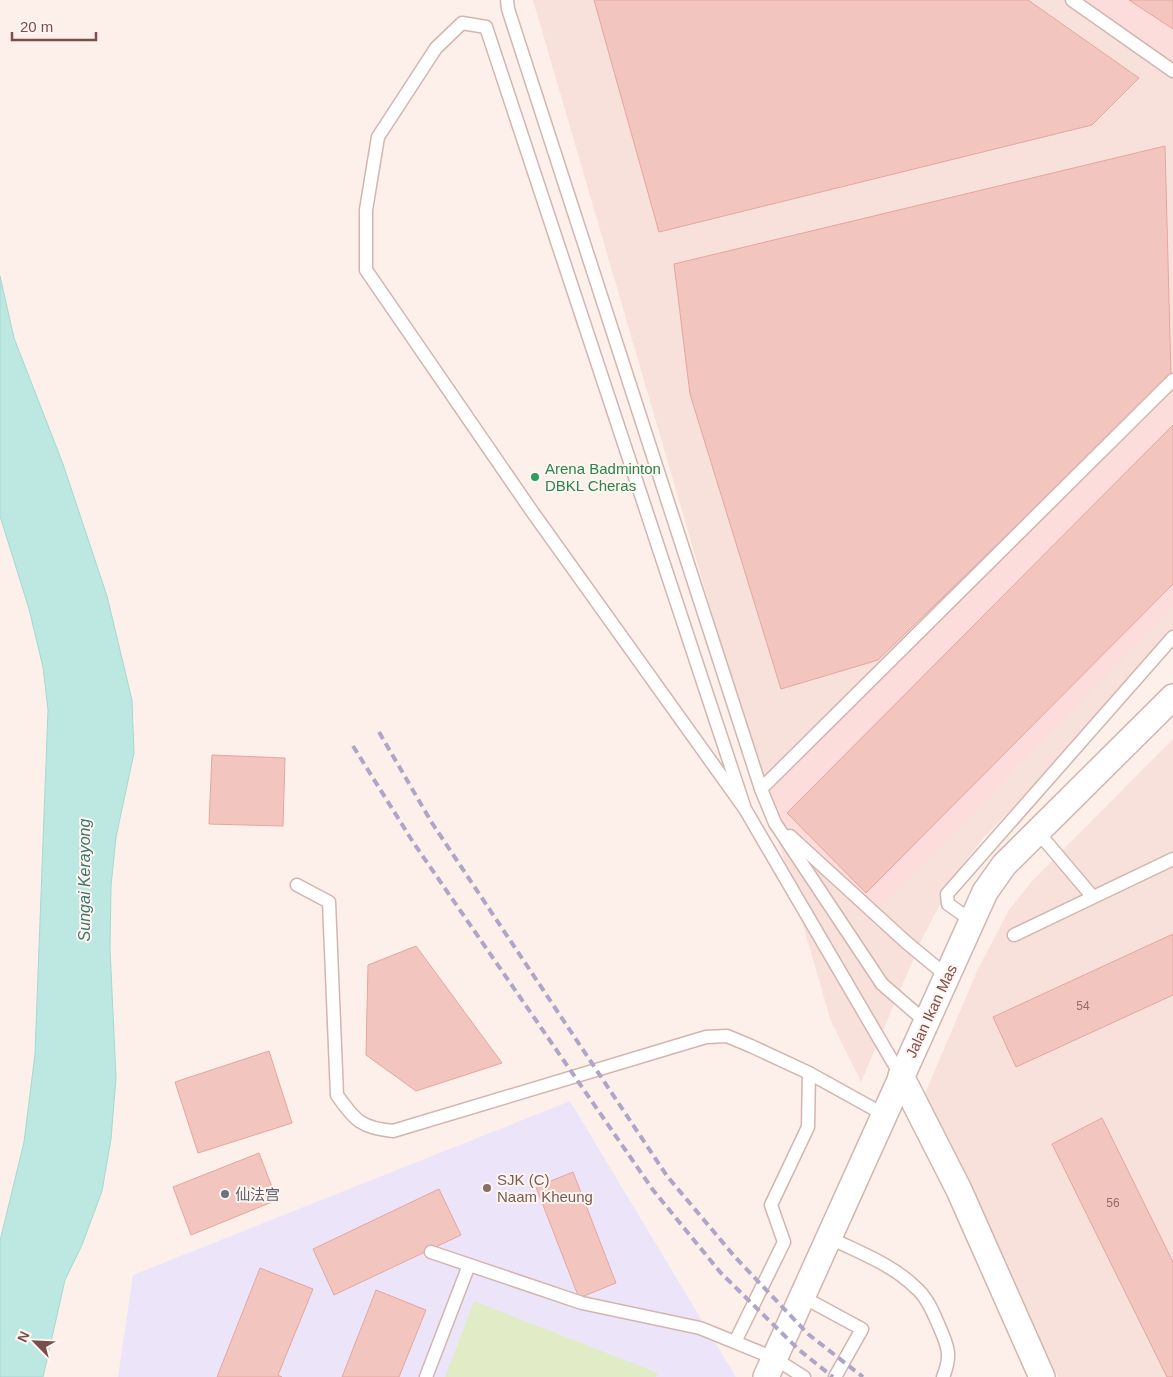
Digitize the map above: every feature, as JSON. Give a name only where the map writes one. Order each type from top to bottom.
[{"type":"street","name":"Jalan Ikan Mas","points":[[770,1368],[883,1114],[985,892],[1004,864],[1173,697]]},
{"type":"street","points":[[901,1076],[959,1190],[1042,1377]]},
{"type":"lane","points":[[507,0],[511,18],[761,789],[775,823],[882,984],[926,1022]]},
{"type":"lane","points":[[1072,0],[1173,71]]},
{"type":"lane","points":[[745,810],[486,27],[462,23],[436,48],[378,137],[366,210],[366,270],[531,510],[745,810],[901,1076]]},
{"type":"lane","points":[[761,789],[1173,380]]},
{"type":"lane","points":[[972,921],[948,904],[946,894],[1173,637]]},
{"type":"lane","points":[[775,823],[907,943],[947,976]]},
{"type":"lane","points":[[1037,832],[1092,896]]},
{"type":"lane","points":[[1014,935],[1092,896],[1173,859]]},
{"type":"lane","points":[[297,885],[330,902],[337,1095],[350,1114],[370,1128],[392,1131],[706,1037],[728,1036],[809,1073],[883,1114]]},
{"type":"lane","points":[[735,1342],[784,1242],[771,1205],[808,1127],[809,1073]]},
{"type":"lane","points":[[828,1236],[891,1270],[915,1286],[931,1306],[948,1345],[949,1363],[943,1377]]},
{"type":"lane","points":[[431,1252],[582,1303],[700,1328],[735,1342],[770,1368],[804,1377]]},
{"type":"lane","points":[[426,1377],[469,1266]]},
{"type":"lane","points":[[801,1296],[862,1330],[834,1377]]},
{"type":"shaded area","points":[[533,0],[1173,0],[1173,648],[984,837],[955,875],[921,941],[861,1082],[831,1021]]},
{"type":"shaded area","points":[[1086,0],[1173,0],[1173,62]]},
{"type":"shaded area","points":[[1173,389],[1173,607],[879,910],[782,820],[768,790]]},
{"type":"shaded area","points":[[1173,739],[1173,1377],[1058,1377],[924,1096],[978,969],[1009,910],[1032,881]]},
{"type":"shaded area","name":"SJK (C) Naam Kheung","points":[[570,1101],[736,1377],[118,1377],[133,1275]]},
{"type":"green space","points":[[474,1301],[658,1373],[656,1377],[445,1377]]},
{"type":"water","name":"Sungai Kerayong","points":[[0,276],[14,338],[63,464],[107,596],[132,700],[134,753],[116,837],[111,886],[110,948],[116,1078],[111,1139],[102,1191],[82,1245],[65,1280],[43,1377],[0,1377],[0,1241],[24,1142],[35,1054],[48,710],[43,667],[29,609],[0,516]]},
{"type":"building","points":[[594,0],[1028,0],[1139,78],[1092,125],[659,232]]},
{"type":"building","points":[[1129,0],[1173,0],[1173,29]]},
{"type":"building","points":[[1165,146],[1171,376],[878,660],[781,689],[690,394],[674,264]]},
{"type":"building","points":[[1173,425],[1173,584],[866,893],[787,813]]},
{"type":"building","points":[[212,755],[285,758],[283,826],[209,824]]},
{"type":"building","points":[[1173,934],[1173,995],[1016,1067],[993,1017]]},
{"type":"building","points":[[416,946],[502,1063],[416,1091],[366,1055],[368,965]]},
{"type":"building","points":[[269,1051],[292,1123],[198,1153],[175,1082]]},
{"type":"building","points":[[1102,1118],[1173,1262],[1173,1377],[1167,1377],[1052,1144]]},
{"type":"building","name":"仙法宫","points":[[259,1153],[277,1200],[191,1235],[173,1187]]},
{"type":"building","points":[[573,1172],[616,1283],[579,1298],[536,1187]]},
{"type":"building","points":[[439,1189],[461,1235],[334,1295],[313,1249]]},
{"type":"building","points":[[260,1268],[313,1289],[278,1375],[282,1377],[217,1377]]},
{"type":"building","points":[[376,1290],[426,1310],[399,1377],[342,1377]]},
{"type":"railway","points":[[379,732],[432,823],[667,1176],[735,1257],[808,1334],[863,1377]]},
{"type":"railway","points":[[353,746],[413,842],[653,1190],[720,1272],[798,1349],[833,1377]]},
{"type":"place","name":"Arena Badminton DBKL Cheras","points":[[535,477]]},
{"type":"place","name":"SJK (C) Naam Kheung","points":[[487,1188]]},
{"type":"place","name":"仙法宫","points":[[225,1194]]}]
